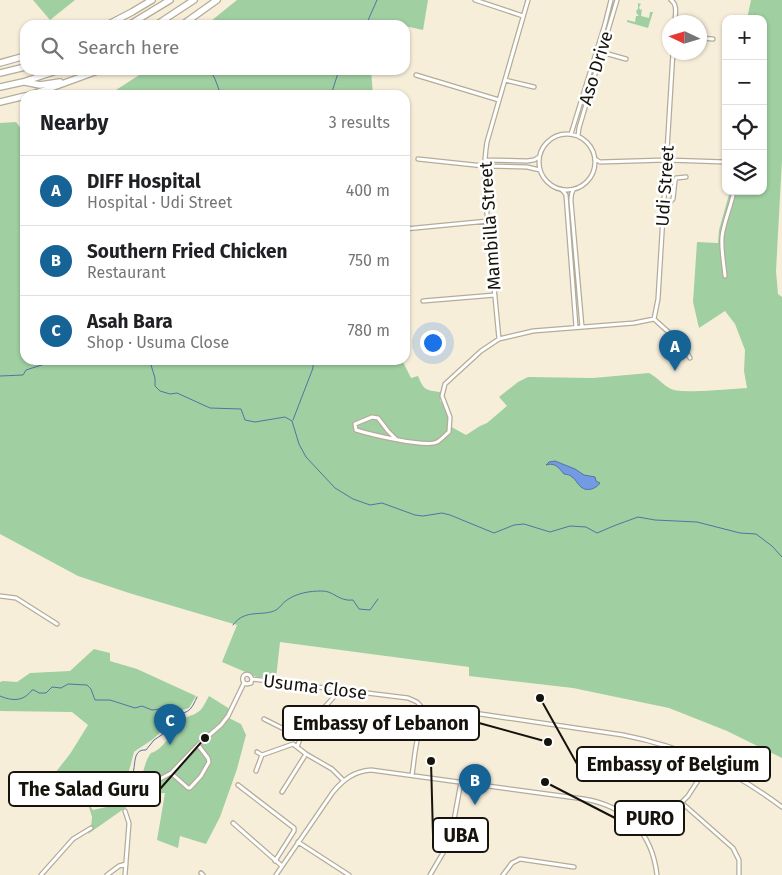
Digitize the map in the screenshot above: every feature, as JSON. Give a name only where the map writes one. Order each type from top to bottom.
[{"type":"highway","points":[[117,20],[152,0]]},
{"type":"highway","points":[[137,20],[170,0]]},
{"type":"highway","points":[[164,20],[194,0]]},
{"type":"highway","points":[[189,20],[217,0]]},
{"type":"highway","points":[[0,63],[20,57]]},
{"type":"highway","points":[[0,73],[20,67]]},
{"type":"highway","points":[[0,86],[23,82],[44,75]]},
{"type":"highway","points":[[43,90],[86,75]]},
{"type":"highway","points":[[23,82],[40,85],[81,77]]},
{"type":"highway","points":[[0,102],[20,97]]},
{"type":"street","points":[[476,0],[523,16]]},
{"type":"street","name":"Mambilla Street","points":[[500,339],[484,166],[487,142],[528,0]]},
{"type":"street","name":"Aso Drive","points":[[571,134],[611,0]]},
{"type":"street","name":"Aso Drive","points":[[578,137],[579,128],[617,0]]},
{"type":"street","points":[[674,1],[675,15]]},
{"type":"street","points":[[707,39],[713,39]]},
{"type":"street","points":[[601,52],[626,59]]},
{"type":"street","name":"Udi Street","points":[[654,319],[658,299],[672,60]]},
{"type":"street","points":[[416,75],[499,100]]},
{"type":"street","points":[[505,80],[534,87]]},
{"type":"street","points":[[576,327],[566,195],[546,180],[540,171],[539,165],[539,156],[542,149],[550,140],[560,135],[571,134],[586,142],[592,151],[594,159],[594,168],[589,178],[572,191],[582,327]]},
{"type":"street","points":[[485,160],[527,161],[534,160],[539,156]]},
{"type":"street","points":[[418,159],[484,166],[527,167],[540,171]]},
{"type":"street","points":[[594,159],[600,162],[666,160],[722,162]]},
{"type":"street","points":[[664,202],[671,202],[673,199],[676,178],[686,177]]},
{"type":"street","points":[[560,189],[571,190],[576,188]]},
{"type":"street","points":[[725,276],[722,237],[733,195]]},
{"type":"street","points":[[410,229],[488,221]]},
{"type":"street","points":[[423,301],[495,295]]},
{"type":"street","points":[[396,439],[378,418],[372,417],[356,424],[356,430],[358,431],[396,439],[436,443],[449,432],[450,417],[442,396],[445,384],[481,351],[500,339],[521,333],[638,323],[654,319],[680,343],[690,358]]},
{"type":"street","points":[[0,596],[16,598],[57,624]]},
{"type":"street","name":"Usuma Close","points":[[145,788],[171,773],[198,745],[221,725],[228,716],[244,683],[242,680],[245,674],[251,676],[252,679],[408,698],[417,702],[430,716]]},
{"type":"street","name":"Usuma Close","points":[[244,683],[247,684],[252,679]]},
{"type":"street","points":[[336,735],[322,710],[341,689]]},
{"type":"street","points":[[412,775],[423,724],[430,716],[439,712],[453,710],[624,734],[647,739],[710,762],[751,785],[782,807]]},
{"type":"street","points":[[264,719],[300,737],[298,747]]},
{"type":"street","points":[[256,771],[262,755],[291,744],[332,769],[343,780]]},
{"type":"street","points":[[171,773],[190,788],[201,776],[209,762],[198,745]]},
{"type":"street","points":[[257,752],[262,755]]},
{"type":"street","points":[[282,792],[306,754]]},
{"type":"street","points":[[644,835],[682,802],[710,762]]},
{"type":"street","points":[[276,875],[343,780],[362,770],[371,770],[594,800],[609,806],[635,822],[644,835],[651,851],[657,875]]},
{"type":"street","points":[[430,875],[444,853],[451,836],[462,782]]},
{"type":"street","points":[[238,785],[294,828],[276,861]]},
{"type":"street","points":[[682,802],[733,848],[739,860],[739,874],[745,875]]},
{"type":"street","points":[[125,811],[128,822],[125,875]]},
{"type":"street","points":[[233,823],[282,866]]},
{"type":"street","points":[[40,875],[73,840],[91,828]]},
{"type":"street","points":[[298,842],[349,875]]},
{"type":"street","points":[[503,875],[512,863],[520,859],[574,867]]},
{"type":"street","points":[[107,875],[119,866],[126,864]]},
{"type":"green space","points":[[33,0],[75,0],[50,20]]},
{"type":"green space","points":[[237,0],[428,0],[423,30],[410,27],[410,20],[212,20]]},
{"type":"green space","points":[[751,0],[782,0],[782,160],[776,271],[778,294],[782,297],[782,758],[727,731],[669,708],[573,688],[469,676],[469,667],[280,642],[276,678],[257,677],[222,662],[237,625],[78,576],[0,534],[0,123],[16,122],[20,127],[20,365],[404,365],[411,378],[418,376],[426,388],[431,391],[440,392],[440,400],[446,410],[448,425],[466,435],[487,423],[507,406],[499,397],[518,382],[528,377],[593,378],[649,373],[671,389],[677,390],[708,391],[747,388],[744,371],[745,350],[735,324],[725,311],[699,328],[693,302],[697,242],[718,243],[719,230],[729,195],[767,195],[767,15],[748,15]]},
{"type":"green space","points":[[638,3],[641,4],[639,7],[640,10],[642,9],[641,16],[649,18],[650,12],[653,12],[648,28],[627,22],[627,20],[635,22],[636,16],[639,16],[636,11]]},
{"type":"green space","points":[[139,75],[371,75],[373,90],[116,90]]},
{"type":"green space","points":[[94,649],[110,653],[110,661],[137,669],[196,696],[189,708],[172,711],[157,735],[134,752],[128,774],[122,782],[111,788],[103,800],[88,804],[69,790],[47,783],[70,754],[88,725],[72,712],[0,711],[0,682],[17,682],[30,673],[70,671]]},
{"type":"green space","points":[[209,696],[233,711],[229,718],[241,724],[246,735],[237,769],[220,817],[206,844],[180,836],[178,848],[157,840],[165,793],[145,794],[88,834],[91,828],[92,817],[88,804],[93,810],[111,806],[123,788],[131,786],[140,779],[151,753],[164,744],[183,720],[200,711]]},
{"type":"water","points":[[555,461],[584,475],[595,477],[596,481],[600,483],[591,489],[583,489],[573,478],[564,474],[556,466],[552,464],[546,465],[549,462]]},
{"type":"waterway","points":[[368,20],[377,0]]},
{"type":"waterway","points":[[213,75],[219,90]]},
{"type":"waterway","points":[[333,90],[337,75]]},
{"type":"waterway","points":[[0,376],[23,375],[26,370],[42,365]]},
{"type":"waterway","points":[[151,365],[155,386],[160,391],[170,394],[177,393],[210,408],[241,409],[245,420],[255,422],[285,417],[292,421],[299,444],[306,457],[335,488],[353,499],[370,505],[382,503],[423,516],[442,513],[494,533],[514,525],[524,524],[550,532],[570,526],[586,527],[597,533],[638,517],[655,520],[697,522],[740,533],[756,534],[772,546],[782,557]]},
{"type":"waterway","points":[[293,420],[313,365]]},
{"type":"waterway","points":[[233,625],[243,616],[271,612],[291,598],[308,592],[329,592],[344,599],[353,600],[359,609],[370,610],[378,599]]},
{"type":"waterway","points":[[0,696],[17,699],[25,697],[32,690],[46,693],[52,687],[61,688],[68,684],[87,685],[91,689],[95,700],[110,700],[135,708],[142,706],[152,710],[168,708],[177,714]]},
{"type":"waterway","points":[[106,801],[112,789],[120,787],[130,779],[138,753],[146,750],[154,740],[163,734],[177,714],[190,709],[197,697]]},
{"type":"place","name":"DIFF Hospital","points":[[675,371]]},
{"type":"place","name":"Embassy of Belgium","points":[[540,698]]},
{"type":"place","name":"The Salad Guru","points":[[205,738]]},
{"type":"place","name":"Embassy of Lebanon","points":[[548,742]]},
{"type":"place","name":"Asah Bara","points":[[170,745]]},
{"type":"place","name":"UBA","points":[[431,761]]},
{"type":"place","name":"PURO","points":[[545,782]]},
{"type":"place","name":"Southern Fried Chicken","points":[[475,805]]}]
